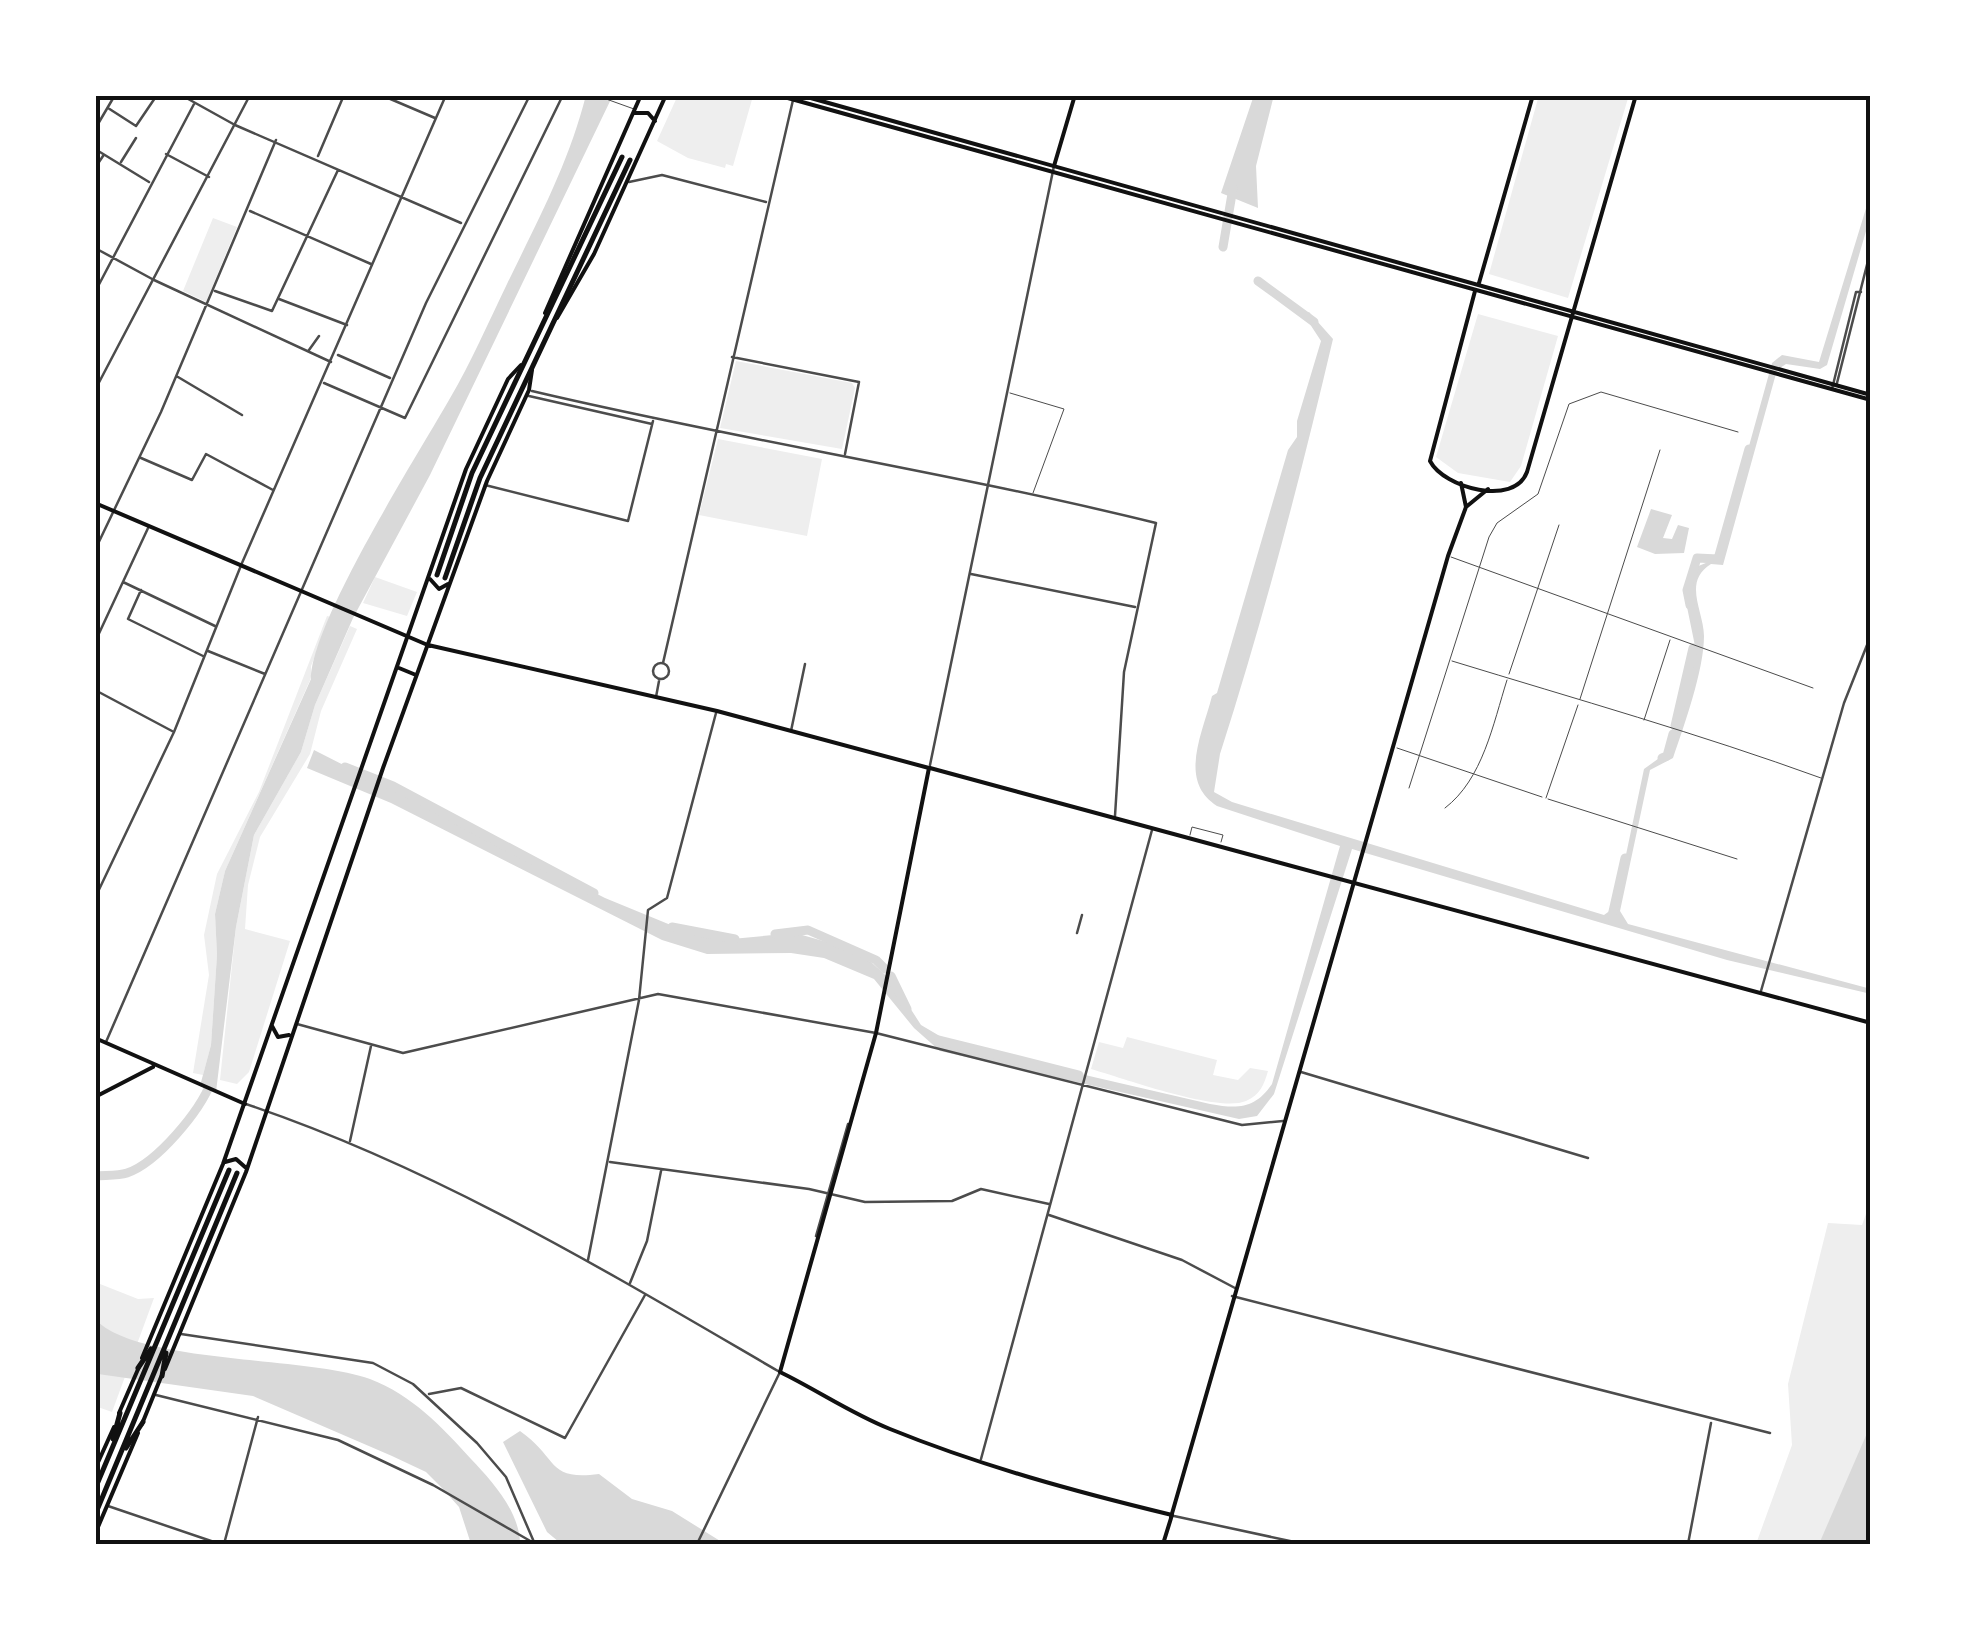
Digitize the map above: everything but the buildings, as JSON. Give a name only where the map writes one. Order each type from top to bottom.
[{"type":"highway","points":[[440,577],[472,473],[622,157]]},
{"type":"highway","points":[[440,577],[480,478],[630,160]]},
{"type":"highway","points":[[95,1489],[137,1380],[229,1170]]},
{"type":"highway","points":[[95,1516],[237,1173]]},
{"type":"highway","points":[[138,1368],[155,1338]]},
{"type":"highway","points":[[162,1376],[168,1340]]},
{"type":"highway","points":[[109,1456],[120,1412]]},
{"type":"highway","points":[[119,1459],[143,1422]]},
{"type":"main road","points":[[544,318],[573,243],[642,95]]},
{"type":"main road","points":[[550,331],[594,254],[666,95]]},
{"type":"main road","points":[[777,95],[1052,174],[1210,213]]},
{"type":"main road","points":[[800,95],[1871,397]]},
{"type":"main road","points":[[1054,166],[1075,95]]},
{"type":"main road","points":[[1533,95],[1430,457],[1436,471],[1462,483],[1506,492],[1524,478],[1636,95]]},
{"type":"main road","points":[[634,112],[644,112],[655,122]]},
{"type":"main road","points":[[95,1534],[246,1172],[428,645],[466,469],[508,378],[525,361]]},
{"type":"main road","points":[[155,1338],[245,1104],[407,637],[528,393],[533,365]]},
{"type":"main road","points":[[1163,1544],[1448,556],[1466,507],[1462,483]]},
{"type":"main road","points":[[1466,507],[1488,489]]},
{"type":"main road","points":[[95,502],[428,645],[717,711],[1871,1023]]},
{"type":"main road","points":[[397,668],[416,675]]},
{"type":"main road","points":[[876,1033],[905,888]]},
{"type":"main road","points":[[272,1026],[278,1036],[292,1033]]},
{"type":"main road","points":[[95,1038],[153,1067],[245,1104]]},
{"type":"main road","points":[[95,1097],[153,1067]]},
{"type":"main road","points":[[223,1164],[236,1158],[244,1163],[246,1172]]},
{"type":"main road","points":[[95,1469],[137,1380],[138,1368]]},
{"type":"main road","points":[[1089,1495],[1172,1515]]},
{"type":"street","points":[[95,129],[115,95]]},
{"type":"street","points":[[108,108],[136,126],[158,95]]},
{"type":"street","points":[[181,95],[235,125],[464,224]]},
{"type":"street","points":[[95,390],[250,95]]},
{"type":"street","points":[[317,158],[344,95]]},
{"type":"street","points":[[381,95],[436,118]]},
{"type":"street","points":[[95,898],[174,732],[242,564],[446,95]]},
{"type":"street","points":[[105,1043],[392,379],[530,95]]},
{"type":"street","points":[[324,383],[405,418],[563,95]]},
{"type":"street","points":[[595,95],[634,112]]},
{"type":"street","points":[[663,664],[713,432],[793,100]]},
{"type":"street","points":[[95,292],[194,104]]},
{"type":"street","points":[[119,164],[136,138]]},
{"type":"street","points":[[95,550],[177,376],[276,140]]},
{"type":"street","points":[[95,149],[152,184]]},
{"type":"street","points":[[95,168],[104,154]]},
{"type":"street","points":[[166,154],[209,177]]},
{"type":"street","points":[[905,888],[1054,166]]},
{"type":"street","points":[[214,291],[272,311],[340,168]]},
{"type":"street","points":[[628,183],[662,175],[768,202]]},
{"type":"street","points":[[247,210],[372,264]]},
{"type":"street","points":[[95,248],[154,280],[333,362]]},
{"type":"street","points":[[1833,385],[1862,292],[1871,248]]},
{"type":"street","points":[[278,298],[348,325]]},
{"type":"street","points":[[309,352],[318,336]]},
{"type":"street","points":[[336,354],[392,379]]},
{"type":"street","points":[[731,356],[859,382],[845,456]]},
{"type":"street","points":[[177,376],[242,415]]},
{"type":"street","points":[[1007,392],[1064,408],[1033,493]]},
{"type":"street","points":[[1409,788],[1479,567],[1497,523],[1538,494],[1562,417],[1578,398],[1602,392],[1738,432]]},
{"type":"street","points":[[528,393],[652,422],[989,482],[1156,522],[1136,607],[1116,740],[1120,781],[1114,818]]},
{"type":"street","points":[[485,485],[628,521],[652,422]]},
{"type":"street","points":[[1546,798],[1660,450]]},
{"type":"street","points":[[140,458],[192,480],[206,454],[274,490]]},
{"type":"street","points":[[95,642],[149,525]]},
{"type":"street","points":[[1445,808],[1475,774],[1560,526]]},
{"type":"street","points":[[1448,556],[1813,688]]},
{"type":"street","points":[[972,574],[1136,607]]},
{"type":"street","points":[[124,582],[216,626]]},
{"type":"street","points":[[140,590],[128,619],[204,656]]},
{"type":"street","points":[[1760,993],[1821,778],[1871,635]]},
{"type":"street","points":[[1643,722],[1671,637]]},
{"type":"street","points":[[206,650],[265,674]]},
{"type":"street","points":[[1449,660],[1643,722],[1691,732],[1821,778]]},
{"type":"street","points":[[660,680],[670,673],[663,664]]},
{"type":"street","points":[[656,697],[660,680],[654,668],[663,664]]},
{"type":"street","points":[[791,731],[805,664]]},
{"type":"street","points":[[95,690],[174,732]]},
{"type":"street","points":[[588,1260],[639,1000],[648,910],[667,898],[717,711]]},
{"type":"street","points":[[1394,747],[1736,859]]},
{"type":"street","points":[[1189,838],[1192,827],[1223,835],[1220,845]]},
{"type":"street","points":[[981,1461],[1152,828]]},
{"type":"street","points":[[1078,933],[1082,915]]},
{"type":"street","points":[[697,1544],[780,1372],[876,1033],[891,956]]},
{"type":"street","points":[[295,1024],[403,1053],[658,994],[876,1033],[1242,1125],[1285,1121]]},
{"type":"street","points":[[350,1140],[371,1044]]},
{"type":"street","points":[[1300,1072],[1588,1158]]},
{"type":"street","points":[[245,1104],[350,1140],[588,1260],[780,1372],[887,1428],[1089,1495]]},
{"type":"street","points":[[610,1162],[828,1193],[865,1202],[952,1201],[981,1189],[1050,1204]]},
{"type":"street","points":[[630,1284],[647,1240],[662,1169]]},
{"type":"street","points":[[1048,1215],[1182,1260],[1235,1288]]},
{"type":"street","points":[[427,1395],[460,1388],[565,1438],[646,1294]]},
{"type":"street","points":[[1232,1296],[1770,1434]]},
{"type":"street","points":[[180,1333],[373,1363],[427,1395],[506,1476],[535,1544]]},
{"type":"street","points":[[154,1395],[258,1416],[354,1446],[433,1485],[535,1544]]},
{"type":"street","points":[[107,1505],[222,1544],[258,1416]]},
{"type":"street","points":[[1688,1544],[1712,1422]]},
{"type":"street","points":[[1172,1515],[1304,1544]]},
{"type":"shaded area","points":[[586,95],[613,95],[430,475],[353,618],[315,705],[301,752],[254,835],[236,927],[216,1092],[200,1086],[211,1045],[217,955],[215,914],[225,871],[311,679],[316,653],[346,581],[472,357],[551,192]]},
{"type":"shaded area","points":[[678,95],[753,96],[733,166],[726,164],[725,168],[688,158],[657,141]]},
{"type":"shaded area","points":[[1254,95],[1274,95],[1256,166],[1258,208],[1221,193]]},
{"type":"shaded area","points":[[1539,95],[1629,95],[1568,298],[1489,274]]},
{"type":"shaded area","points":[[1871,192],[1871,214],[1827,365],[1820,369],[1786,364],[1777,370],[1723,565],[1711,564],[1698,579],[1704,636],[1697,681],[1673,758],[1650,770],[1620,911],[1628,924],[1871,989],[1871,994],[1727,960],[1352,849],[1274,1094],[1257,1116],[1239,1119],[940,1051],[914,1028],[874,979],[824,958],[791,953],[707,954],[662,940],[391,803],[307,768],[314,750],[605,898],[695,935],[721,940],[795,933],[841,946],[871,962],[894,983],[921,1025],[955,1045],[1210,1104],[1252,1103],[1272,1084],[1340,846],[1217,806],[1198,784],[1196,756],[1288,450],[1297,437],[1297,421],[1321,341],[1304,315],[1309,312],[1333,339],[1281,548],[1220,754],[1214,792],[1232,802],[1604,915],[1615,907],[1644,769],[1669,751],[1695,646],[1686,602],[1696,567],[1718,558],[1772,363],[1782,355],[1819,362]]},
{"type":"shaded area","points":[[213,218],[237,227],[206,302],[183,291]]},
{"type":"shaded area","points":[[1478,314],[1558,336],[1521,466],[1510,482],[1458,473],[1436,457]]},
{"type":"shaded area","points":[[736,361],[852,383],[855,388],[842,449],[720,428]]},
{"type":"shaded area","points":[[718,439],[822,459],[807,536],[699,515]]},
{"type":"shaded area","points":[[1651,509],[1672,515],[1663,538],[1672,539],[1678,525],[1689,528],[1684,553],[1655,554],[1637,547]]},
{"type":"shaded area","points":[[375,577],[417,592],[407,616],[363,603]]},
{"type":"shaded area","points":[[327,616],[331,617],[311,666],[311,678],[225,871],[215,914],[217,955],[211,1045],[203,1075],[193,1073],[209,975],[204,935],[217,874],[259,792]]},
{"type":"shaded area","points":[[350,626],[357,629],[321,711],[310,754],[260,837],[248,885],[245,929],[290,941],[249,1072],[237,1084],[220,1080],[236,927],[254,835],[301,752],[315,705]]},
{"type":"shaded area","points":[[1127,1037],[1217,1060],[1213,1075],[1238,1080],[1250,1068],[1268,1071],[1255,1096],[1233,1103],[1193,1099],[1091,1069],[1099,1042],[1123,1048]]},
{"type":"shaded area","points":[[1871,1200],[1871,1544],[1756,1544],[1792,1445],[1788,1384],[1828,1223],[1862,1225]]},
{"type":"shaded area","points":[[95,1282],[138,1299],[154,1298],[112,1412],[95,1406]]},
{"type":"shaded area","points":[[95,1319],[116,1334],[146,1344],[341,1372],[385,1386],[425,1413],[488,1477],[510,1509],[520,1544],[471,1544],[459,1507],[426,1472],[253,1396],[98,1374]]},
{"type":"shaded area","points":[[1871,1424],[1871,1544],[1819,1544]]},
{"type":"shaded area","points":[[520,1431],[561,1471],[599,1474],[632,1499],[672,1511],[725,1544],[559,1542],[547,1532],[503,1442]]},
{"type":"waterway","points":[[1223,247],[1233,188]]},
{"type":"waterway","points":[[1258,281],[1314,322]]},
{"type":"waterway","points":[[1690,605],[1687,590],[1697,558],[1718,559],[1749,449]]},
{"type":"waterway","points":[[1675,726],[1693,648]]},
{"type":"waterway","points":[[1662,758],[1667,756],[1673,734]]},
{"type":"waterway","points":[[345,767],[393,786],[594,893]]},
{"type":"waterway","points":[[1612,916],[1625,858]]},
{"type":"waterway","points":[[672,927],[735,939]]},
{"type":"waterway","points":[[775,934],[808,930],[876,960],[885,969]]},
{"type":"waterway","points":[[891,976],[907,1009]]},
{"type":"waterway","points":[[939,1040],[1079,1075]]},
{"type":"waterway","points":[[95,1176],[127,1173],[151,1159],[187,1121],[211,1082]]}]
